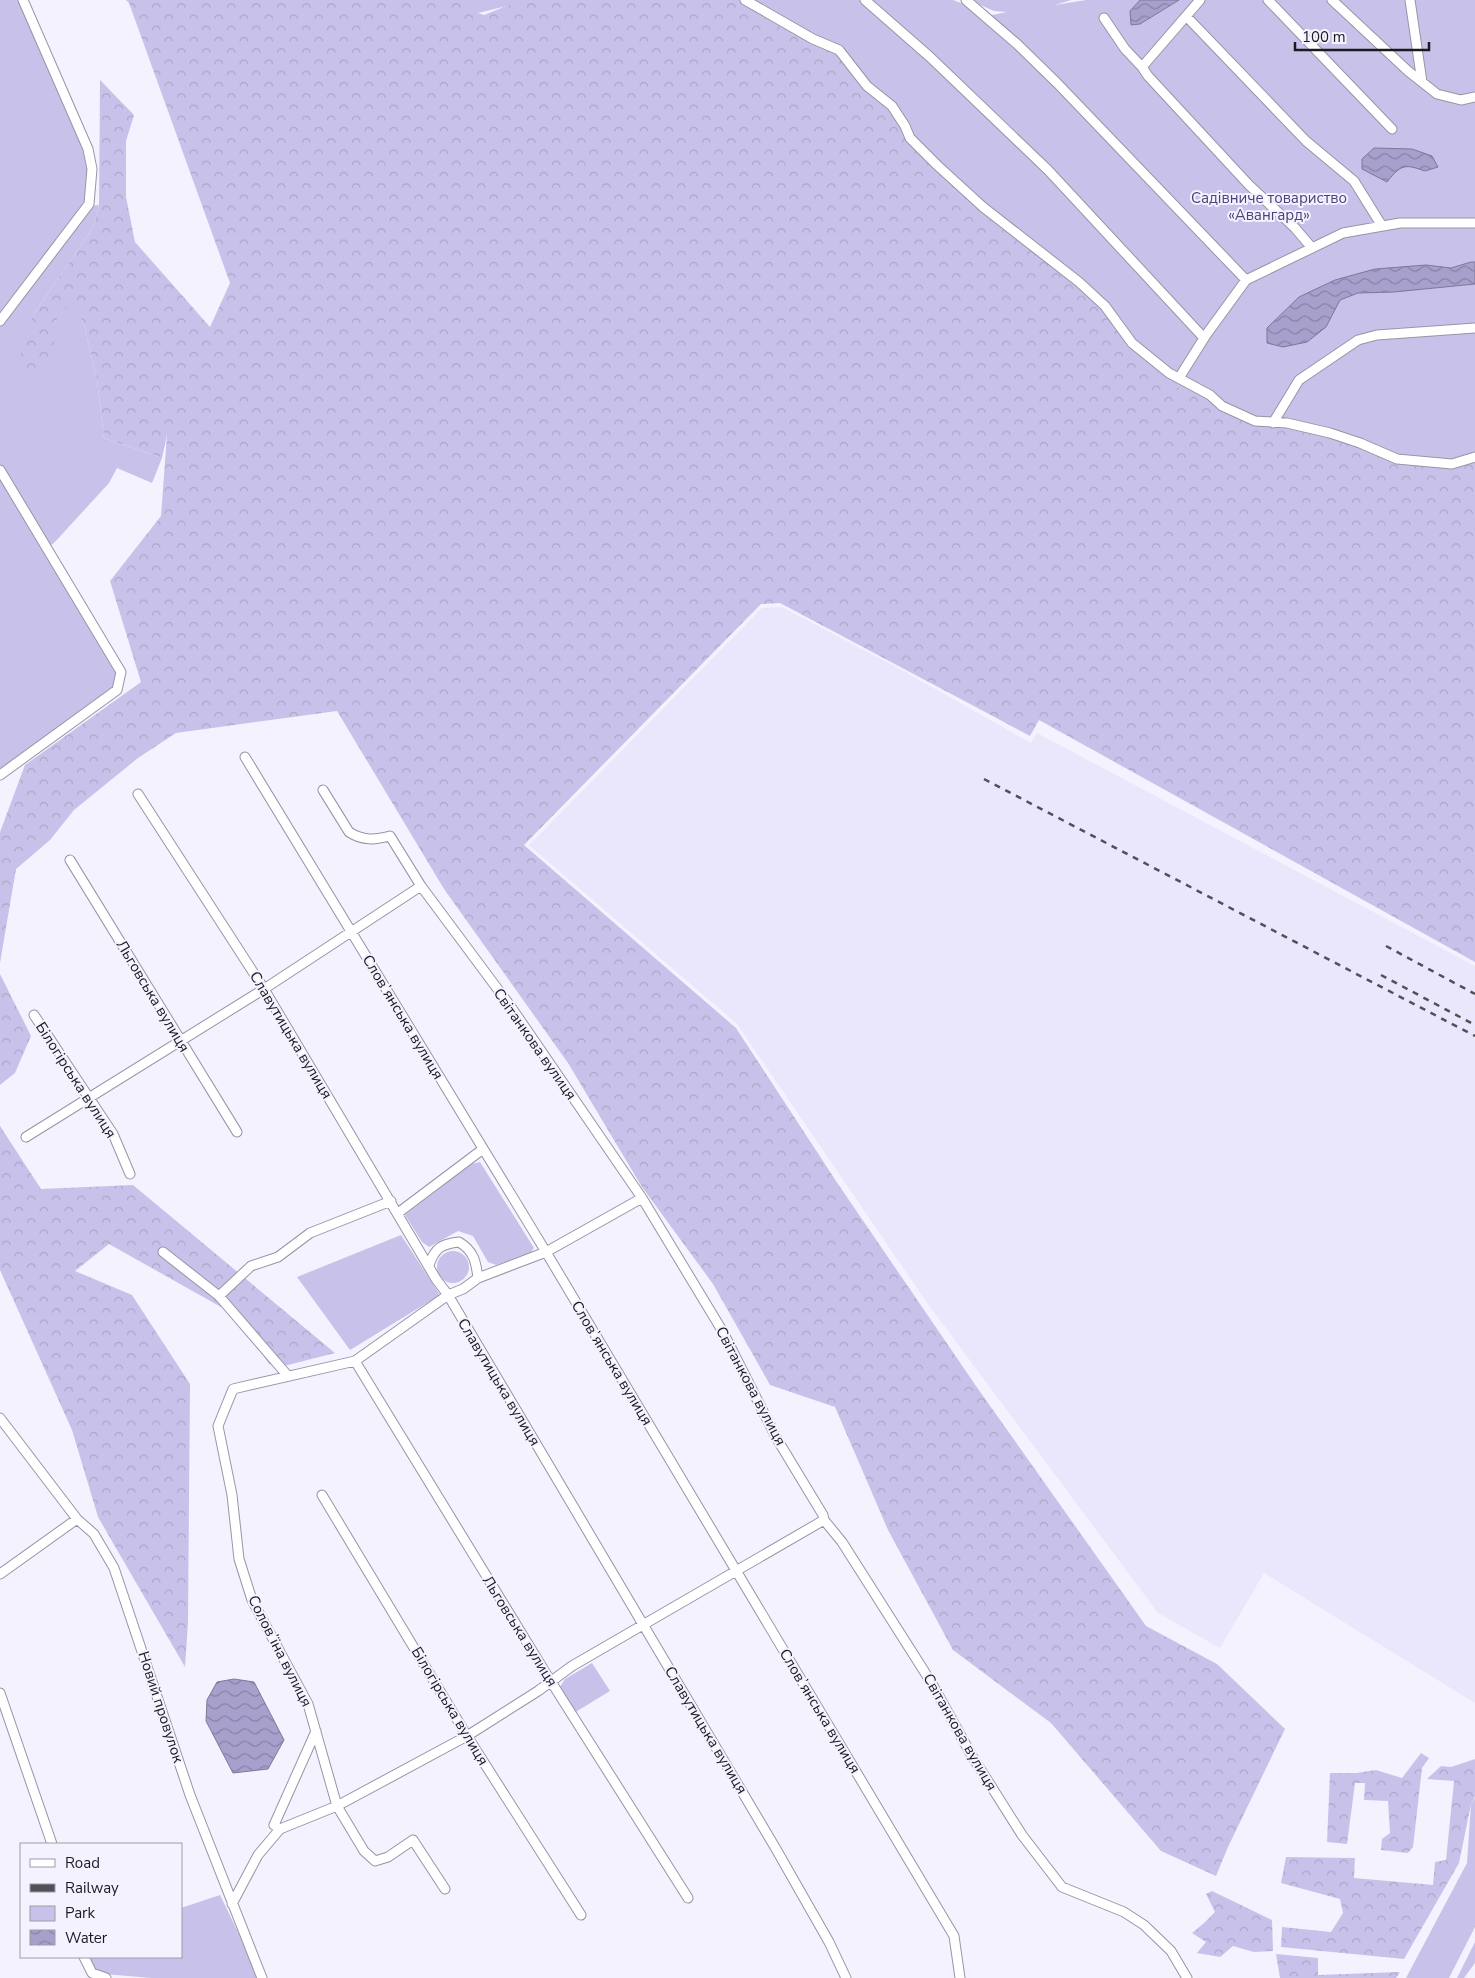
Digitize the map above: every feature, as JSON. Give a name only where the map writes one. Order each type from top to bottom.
[{"type":"street","points":[[0,321],[89,204],[92,168],[88,149],[23,0]]},
{"type":"street","points":[[745,0],[813,39],[839,50],[867,86],[892,106],[905,126],[910,138],[930,158],[983,207],[1079,282],[1105,306],[1132,343],[1169,373],[1210,395],[1222,406],[1255,421],[1287,423],[1330,433],[1360,443],[1397,459],[1452,464],[1475,457]]},
{"type":"street","points":[[865,0],[930,57],[1048,170],[1204,338]]},
{"type":"street","points":[[966,0],[1017,44],[1056,83],[1246,280]]},
{"type":"street","points":[[1142,67],[1200,0]]},
{"type":"street","points":[[1268,0],[1392,129]]},
{"type":"street","points":[[1332,0],[1422,82],[1438,94],[1461,100],[1475,97]]},
{"type":"street","points":[[1410,0],[1422,82]]},
{"type":"street","points":[[1186,16],[1306,141],[1354,181],[1382,226]]},
{"type":"street","points":[[1104,18],[1125,49],[1148,76],[1249,185],[1295,228],[1312,248]]},
{"type":"street","points":[[1179,378],[1204,338],[1246,280],[1343,233],[1400,223],[1475,222]]},
{"type":"street","points":[[1273,423],[1299,380],[1358,340],[1378,335],[1475,328]]},
{"type":"street","points":[[0,470],[121,672],[117,690],[0,775]]},
{"type":"street","name":"Словʼянська вулиця","points":[[244,757],[546,1252],[954,1936],[960,1978]]},
{"type":"street","name":"Світанкова вулиця","points":[[323,790],[350,832],[355,836],[373,840],[390,836],[422,886],[510,1007],[642,1198],[723,1332],[777,1439],[823,1515],[824,1520],[842,1542],[926,1674],[972,1756],[1022,1835],[1062,1887],[1124,1912],[1144,1925],[1171,1951],[1187,1978]]},
{"type":"street","name":"Славутицька вулиця","points":[[138,794],[264,989],[448,1295],[776,1849],[829,1942],[846,1978]]},
{"type":"street","name":"Льговська вулиця","points":[[70,860],[237,1132]]},
{"type":"street","points":[[26,1137],[264,989],[422,886]]},
{"type":"street","name":"Білогірська вулиця","points":[[34,1015],[113,1134],[130,1174]]},
{"type":"street","points":[[398,1212],[483,1149]]},
{"type":"street","points":[[163,1252],[219,1296],[288,1376],[355,1361],[448,1295],[463,1289],[478,1278],[546,1252],[642,1198]]},
{"type":"street","points":[[219,1296],[250,1266],[278,1258],[310,1233],[391,1201]]},
{"type":"street","points":[[429,1265],[434,1252],[447,1244],[459,1242],[468,1248],[474,1258],[478,1278]]},
{"type":"street","name":"Льговська вулиця","points":[[355,1361],[550,1680],[688,1898]]},
{"type":"street","name":"Соловʼїна вулиця","points":[[288,1376],[233,1388],[218,1426],[232,1495],[239,1559],[252,1600],[308,1704],[337,1806],[364,1851],[375,1861],[388,1857],[413,1840],[445,1889]]},
{"type":"street","name":"Новий провулок","points":[[0,1418],[77,1519],[94,1534],[114,1568],[190,1795],[262,1978]]},
{"type":"street","name":"Білогірська вулиця","points":[[322,1495],[467,1736],[581,1915]]},
{"type":"street","points":[[0,1574],[77,1519]]},
{"type":"street","points":[[232,1904],[258,1855],[280,1829],[337,1806],[467,1736],[538,1691],[550,1680],[824,1520]]},
{"type":"street","points":[[0,1693],[52,1843]]},
{"type":"street","points":[[280,1829],[274,1825],[316,1731]]},
{"type":"street","points":[[84,1958],[92,1973],[106,1978]]},
{"type":"shaded area","points":[[782,607],[898,668],[1031,743],[1037,733],[1475,966],[1475,1703],[1264,1573],[1220,1648],[1158,1613],[925,1300],[737,1024],[529,845],[762,608]]},
{"type":"green space","points":[[0,0],[22,0],[91,168],[88,203],[0,319]]},
{"type":"green space","points":[[126,0],[476,0],[478,13],[484,15],[521,0],[740,0],[790,34],[852,58],[900,127],[1112,305],[1153,376],[1253,424],[1317,433],[1398,462],[1475,460],[1475,962],[1039,720],[1030,736],[780,603],[761,604],[524,845],[736,1028],[838,1184],[976,1386],[1146,1626],[1217,1664],[1285,1729],[1216,1876],[1161,1851],[1051,1723],[953,1650],[888,1530],[835,1407],[770,1385],[713,1284],[642,1187],[568,1063],[444,889],[337,711],[176,733],[138,758],[74,810],[50,840],[16,869],[0,963],[0,832],[25,765],[141,682],[110,581],[161,516],[167,435],[162,458],[104,438],[97,380],[84,324],[71,303],[53,324],[55,361],[33,381],[15,371],[33,315],[93,228],[99,205],[100,80],[134,115],[126,141],[126,197],[135,242],[210,327],[230,283],[129,3]]},
{"type":"green space","points":[[474,0],[532,0],[478,13]]},
{"type":"green space","name":"Садівниче товариство «Авангард»","points":[[695,0],[953,0],[992,15],[1007,12],[994,11],[969,0],[1071,0],[1055,5],[1086,0],[1475,0],[1475,467],[1446,473],[1270,432],[1153,381]]},
{"type":"green space","points":[[99,205],[93,228],[33,315],[53,324],[71,302],[84,324],[97,380],[104,438],[162,458],[152,483],[117,468],[109,483],[54,543],[48,547],[0,466],[0,324],[90,206]]},
{"type":"green space","points":[[0,474],[118,672],[115,687],[0,770]]},
{"type":"green space","points":[[0,974],[31,1036],[15,1073],[0,1085]]},
{"type":"green space","points":[[0,1126],[41,1189],[133,1185],[335,1353],[280,1367],[269,1364],[237,1316],[109,1244],[75,1271],[132,1295],[190,1384],[188,1622],[185,1667],[98,1517],[72,1430],[0,1270]]},
{"type":"green space","points":[[480,1162],[534,1248],[529,1255],[496,1265],[488,1262],[473,1236],[458,1231],[429,1247],[422,1242],[405,1215],[472,1164]]},
{"type":"green space","points":[[401,1235],[440,1295],[350,1350],[297,1277]]},
{"type":"green space","points":[[453,1251],[459,1252],[464,1256],[468,1261],[468,1273],[464,1278],[459,1282],[453,1283],[447,1282],[442,1278],[438,1273],[437,1267],[438,1261],[442,1256],[447,1252]]},
{"type":"green space","points":[[592,1663],[610,1691],[574,1713],[560,1687],[565,1679]]},
{"type":"green space","points":[[1421,1753],[1429,1758],[1422,1768],[1413,1847],[1408,1853],[1381,1850],[1382,1839],[1390,1833],[1388,1801],[1364,1800],[1365,1783],[1355,1783],[1347,1844],[1327,1842],[1330,1773],[1356,1773],[1376,1770],[1402,1778]]},
{"type":"green space","points":[[1475,1759],[1475,1797],[1471,1804],[1459,1863],[1404,1959],[1281,1947],[1282,1927],[1331,1932],[1343,1913],[1340,1899],[1281,1883],[1286,1857],[1355,1858],[1354,1878],[1433,1885],[1435,1862],[1446,1860],[1454,1781],[1427,1779],[1441,1766],[1451,1767]]},
{"type":"green space","points":[[1475,1798],[1475,1927],[1449,1978],[1406,1978],[1467,1863],[1471,1804]]},
{"type":"green space","points":[[1212,1891],[1272,1920],[1273,1951],[1254,1952],[1233,1946],[1220,1957],[1197,1953],[1206,1942],[1192,1933],[1215,1912],[1206,1894]]},
{"type":"green space","points":[[220,1895],[252,1961],[257,1978],[151,1978],[105,1974],[94,1969],[90,1958],[182,1958],[182,1908]]},
{"type":"green space","points":[[1475,1942],[1475,1963],[1464,1978],[1457,1978]]},
{"type":"green space","points":[[1276,1954],[1318,1958],[1318,1975],[1400,1972],[1396,1978],[1280,1978]]},
{"type":"water","points":[[1140,0],[1179,0],[1140,24],[1131,25],[1130,11]]},
{"type":"water","points":[[1374,148],[1412,149],[1432,156],[1438,167],[1425,171],[1413,167],[1404,167],[1396,172],[1387,182],[1362,169],[1362,159]]},
{"type":"water","points":[[1475,262],[1475,284],[1394,292],[1358,293],[1340,300],[1326,327],[1307,342],[1283,347],[1267,343],[1267,328],[1299,297],[1335,280],[1375,269],[1426,265],[1451,268]]},
{"type":"water","points":[[234,1679],[254,1682],[284,1740],[268,1769],[233,1773],[206,1721],[207,1700],[217,1682]]},
{"type":"railway","points":[[984,779],[1475,1036]]},
{"type":"railway","points":[[1386,946],[1475,994]]},
{"type":"railway","points":[[1381,975],[1475,1025]]}]
